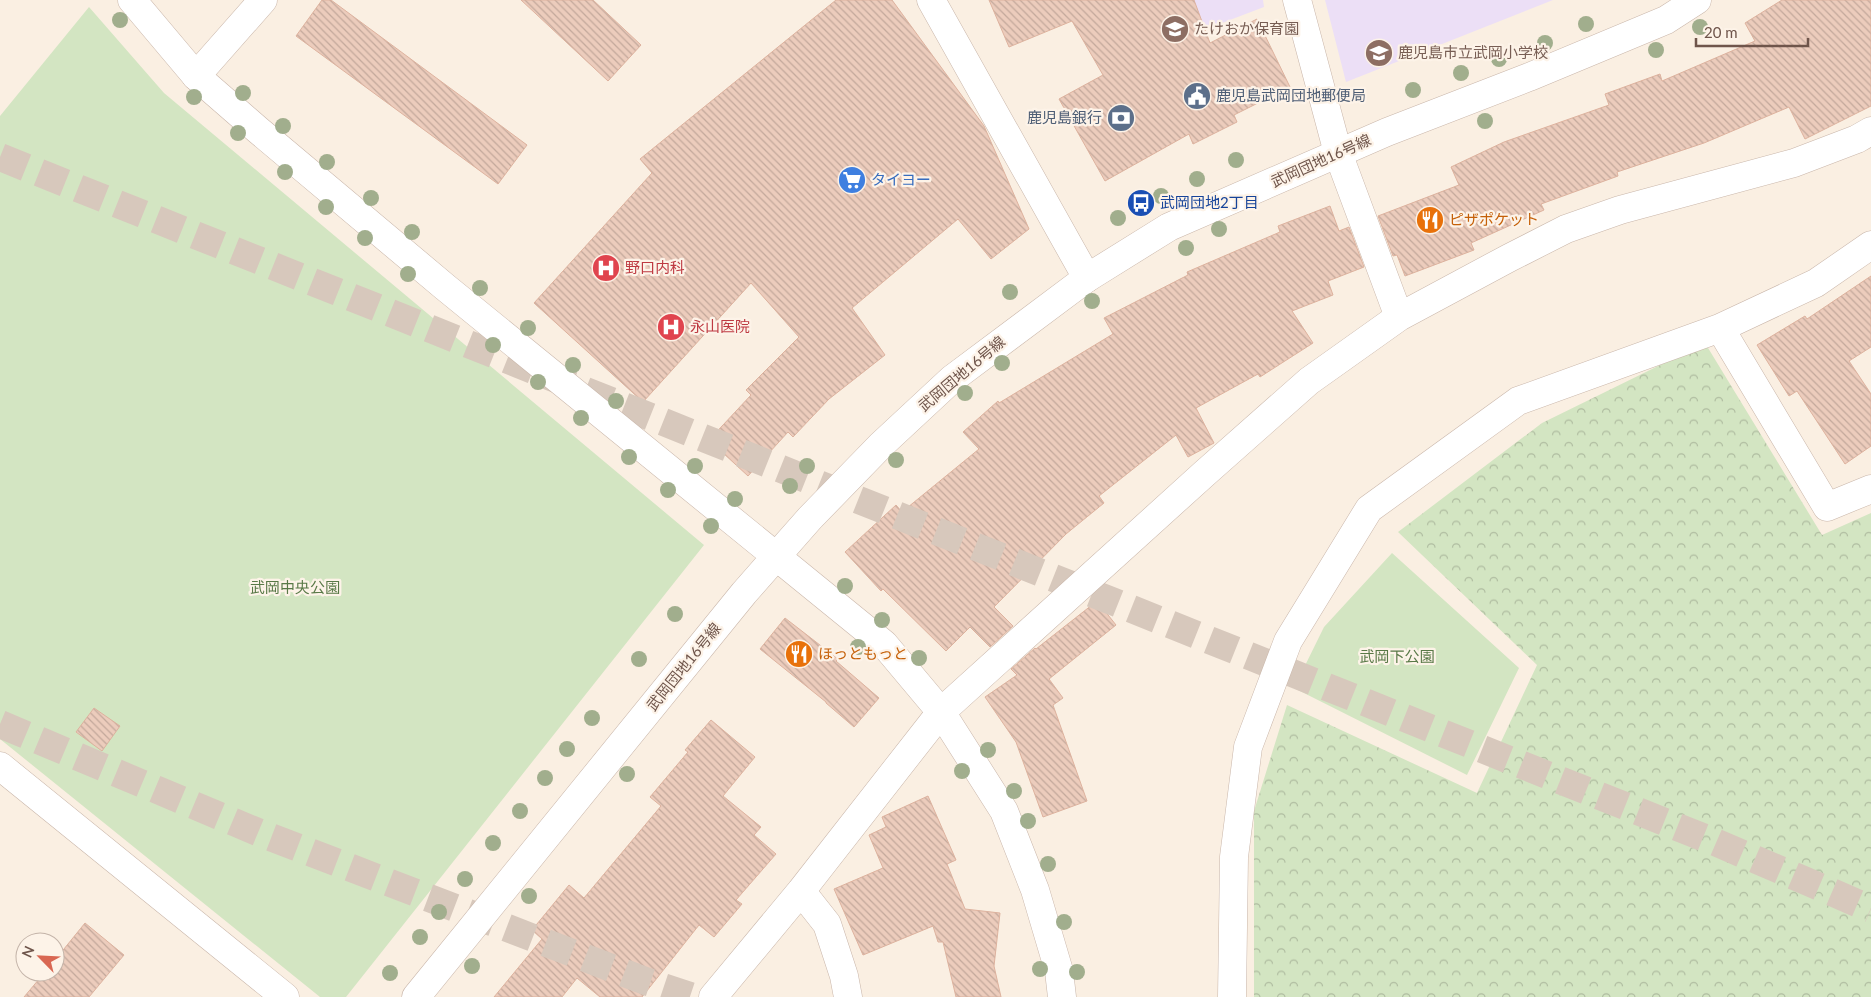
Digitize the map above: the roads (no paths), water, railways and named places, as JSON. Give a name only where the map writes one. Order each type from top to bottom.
[{"type":"street","points":[[132,0],[196,76],[446,286],[884,644],[941,712],[1004,811],[1036,890],[1059,970],[1062,997]]},
{"type":"street","points":[[196,76],[263,0]]},
{"type":"street","points":[[931,0],[1087,278]]},
{"type":"street","points":[[1297,0],[1338,152],[1399,317]]},
{"type":"street","name":"武岡団地16号線","points":[[416,997],[738,600],[777,555],[881,445],[952,379],[1087,278],[1169,227],[1338,152],[1529,78],[1666,20],[1697,0]]},
{"type":"street","points":[[713,997],[801,891],[941,712],[1309,381],[1399,317],[1566,229],[1620,210],[1794,163],[1857,139],[1871,131]]},
{"type":"street","points":[[1232,997],[1234,857],[1248,747],[1288,641],[1370,509],[1518,401],[1720,328],[1816,283],[1871,245]]},
{"type":"street","points":[[1720,328],[1827,507],[1871,489]]},
{"type":"street","points":[[0,766],[285,997]]},
{"type":"street","points":[[801,891],[826,924],[844,976],[848,997]]},
{"type":"tunnel","points":[[0,157],[1715,842],[1871,909]]},
{"type":"tunnel","points":[[0,724],[260,833],[648,982],[693,997]]},
{"type":"place","name":"たけおか保育園","points":[[1175,29]]},
{"type":"place","name":"鹿児島市立武岡小学校","points":[[1379,53]]},
{"type":"place","name":"鹿児島武岡団地郵便局","points":[[1197,96]]},
{"type":"place","name":"鹿児島銀行","points":[[1121,118]]},
{"type":"place","name":"タイヨー","points":[[852,180]]},
{"type":"place","name":"武岡団地2丁目","points":[[1141,203]]},
{"type":"place","name":"ピザポケット","points":[[1430,220]]},
{"type":"place","name":"野口内科","points":[[606,268]]},
{"type":"place","name":"永山医院","points":[[671,327]]},
{"type":"place","name":"ほっともっと","points":[[799,654]]},
{"type":"park label","name":"武岡中央公園","points":[[295,588]]},
{"type":"park label","name":"武岡下公園","points":[[1397,657]]}]
